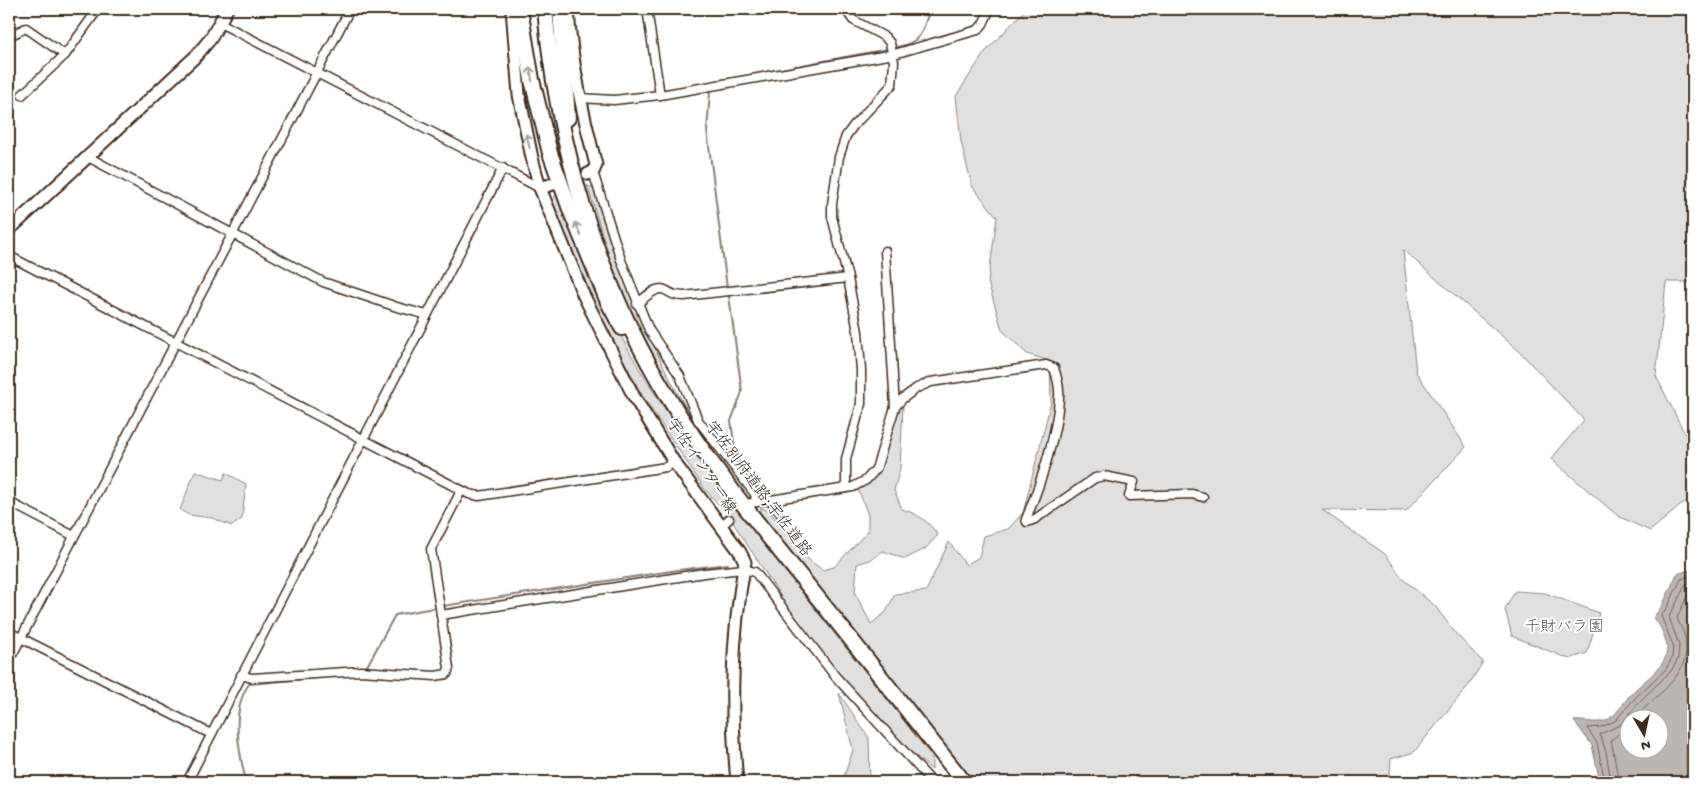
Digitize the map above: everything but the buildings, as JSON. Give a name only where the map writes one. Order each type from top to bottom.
[{"type":"highway","points":[[520,9],[540,113],[571,212],[608,302],[632,348],[678,420],[695,438]]},
{"type":"highway","name":"宇佐別府道路;宇佐道路","points":[[545,9],[555,96],[578,190],[609,279],[627,319],[669,400],[723,480],[964,782]]},
{"type":"highway","points":[[560,9],[563,76],[568,119],[580,172],[578,190]]},
{"type":"main road","points":[[9,230],[196,56],[220,23],[227,9]]},
{"type":"main road","name":"宇佐インター線","points":[[512,9],[519,95],[540,188],[603,336],[633,395],[674,462],[725,523],[745,562],[732,678],[732,722],[738,782]]},
{"type":"main road","points":[[568,9],[572,56],[596,165],[591,173]]},
{"type":"main road","points":[[540,188],[553,184]]},
{"type":"street","points":[[22,96],[65,55],[98,9]]},
{"type":"street","points":[[9,662],[350,9]]},
{"type":"street","points":[[647,9],[660,95]]},
{"type":"street","points":[[845,9],[853,20],[885,37],[894,54],[892,85],[846,136],[839,157],[832,217],[848,278],[860,347],[862,390],[858,416],[846,460],[846,488]]},
{"type":"street","points":[[580,98],[614,100],[660,95],[894,54],[978,30],[990,9]]},
{"type":"street","points":[[220,23],[540,188]]},
{"type":"street","points":[[9,36],[26,28],[65,55]]},
{"type":"street","points":[[88,156],[331,285],[397,307],[428,315]]},
{"type":"street","points":[[187,782],[503,168]]},
{"type":"street","points":[[591,173],[637,304],[649,330],[680,376],[698,420],[755,494],[754,502],[846,488],[866,480],[876,469],[895,407],[885,251]]},
{"type":"street","points":[[9,256],[461,491],[479,496],[666,467],[674,462]]},
{"type":"street","points":[[637,304],[658,289],[664,289],[674,296],[684,296],[848,278]]},
{"type":"street","points":[[895,407],[909,393],[931,382],[1046,365],[1054,368],[1060,397],[1050,443],[1026,522],[1036,520],[1083,485],[1099,476],[1134,482],[1129,496],[1182,494],[1203,497]]},
{"type":"street","points":[[241,675],[252,678],[361,672],[445,675],[450,669],[431,549],[461,491]]},
{"type":"street","points":[[9,502],[74,536]]},
{"type":"street","points":[[441,615],[744,568],[755,572],[835,676],[932,782]]},
{"type":"street","points":[[9,632],[211,734]]},
{"type":"green space","points":[[1026,9],[1685,9],[1693,29],[1693,282],[1666,282],[1656,376],[1688,440],[1691,497],[1650,531],[1618,516],[1551,459],[1584,420],[1519,351],[1403,250],[1416,372],[1466,447],[1406,511],[1322,510],[1385,554],[1404,580],[1435,606],[1456,634],[1483,662],[1468,686],[1414,752],[1391,759],[1389,782],[975,782],[880,667],[759,515],[761,508],[769,511],[810,561],[823,570],[834,567],[868,531],[868,515],[858,489],[879,474],[895,415],[903,406],[900,469],[894,490],[902,509],[922,519],[938,535],[925,549],[905,559],[883,551],[870,560],[857,564],[855,593],[871,624],[886,612],[895,594],[926,591],[949,542],[966,565],[979,557],[984,536],[1008,529],[1023,513],[1051,402],[1050,361],[1027,354],[1002,330],[988,282],[997,217],[972,186],[961,142],[956,96],[985,52]]},
{"type":"green space","points":[[587,185],[595,190],[636,306],[661,362],[697,426],[751,495],[748,500],[689,419],[649,355],[623,296]]},
{"type":"green space","points":[[557,193],[592,277],[618,331],[648,384],[729,498],[932,757],[932,770],[864,711],[802,629],[728,515],[704,488],[642,395],[591,298],[552,202]]},
{"type":"green space","points":[[195,471],[223,480],[226,473],[246,484],[242,519],[232,526],[212,518],[189,515],[180,510]]},
{"type":"green space","name":"千財バラ園","points":[[1515,591],[1545,593],[1599,613],[1587,653],[1569,659],[1512,636],[1505,609]]},
{"type":"green space","points":[[839,693],[869,738],[870,782],[842,782],[853,750]]},
{"type":"water","points":[[1693,569],[1693,782],[1600,782],[1592,745],[1574,721],[1597,722],[1609,719],[1632,693],[1658,669],[1666,655],[1667,647],[1661,629],[1653,618],[1662,606],[1677,574]]},
{"type":"waterway","points":[[897,47],[917,39],[923,29],[930,9]]},
{"type":"waterway","points":[[723,80],[888,49]]},
{"type":"waterway","points":[[710,92],[707,130],[727,288]]},
{"type":"waterway","points":[[729,296],[742,392],[731,421],[736,457],[761,491]]},
{"type":"waterway","points":[[768,506],[784,525]]},
{"type":"waterway","points":[[443,606],[728,564]]},
{"type":"waterway","points":[[366,668],[395,615],[439,607]]},
{"type":"waterway","points":[[246,782],[239,745],[238,719],[243,695],[249,684],[362,674]]},
{"type":"tunnel","points":[[729,519],[748,506]]}]
